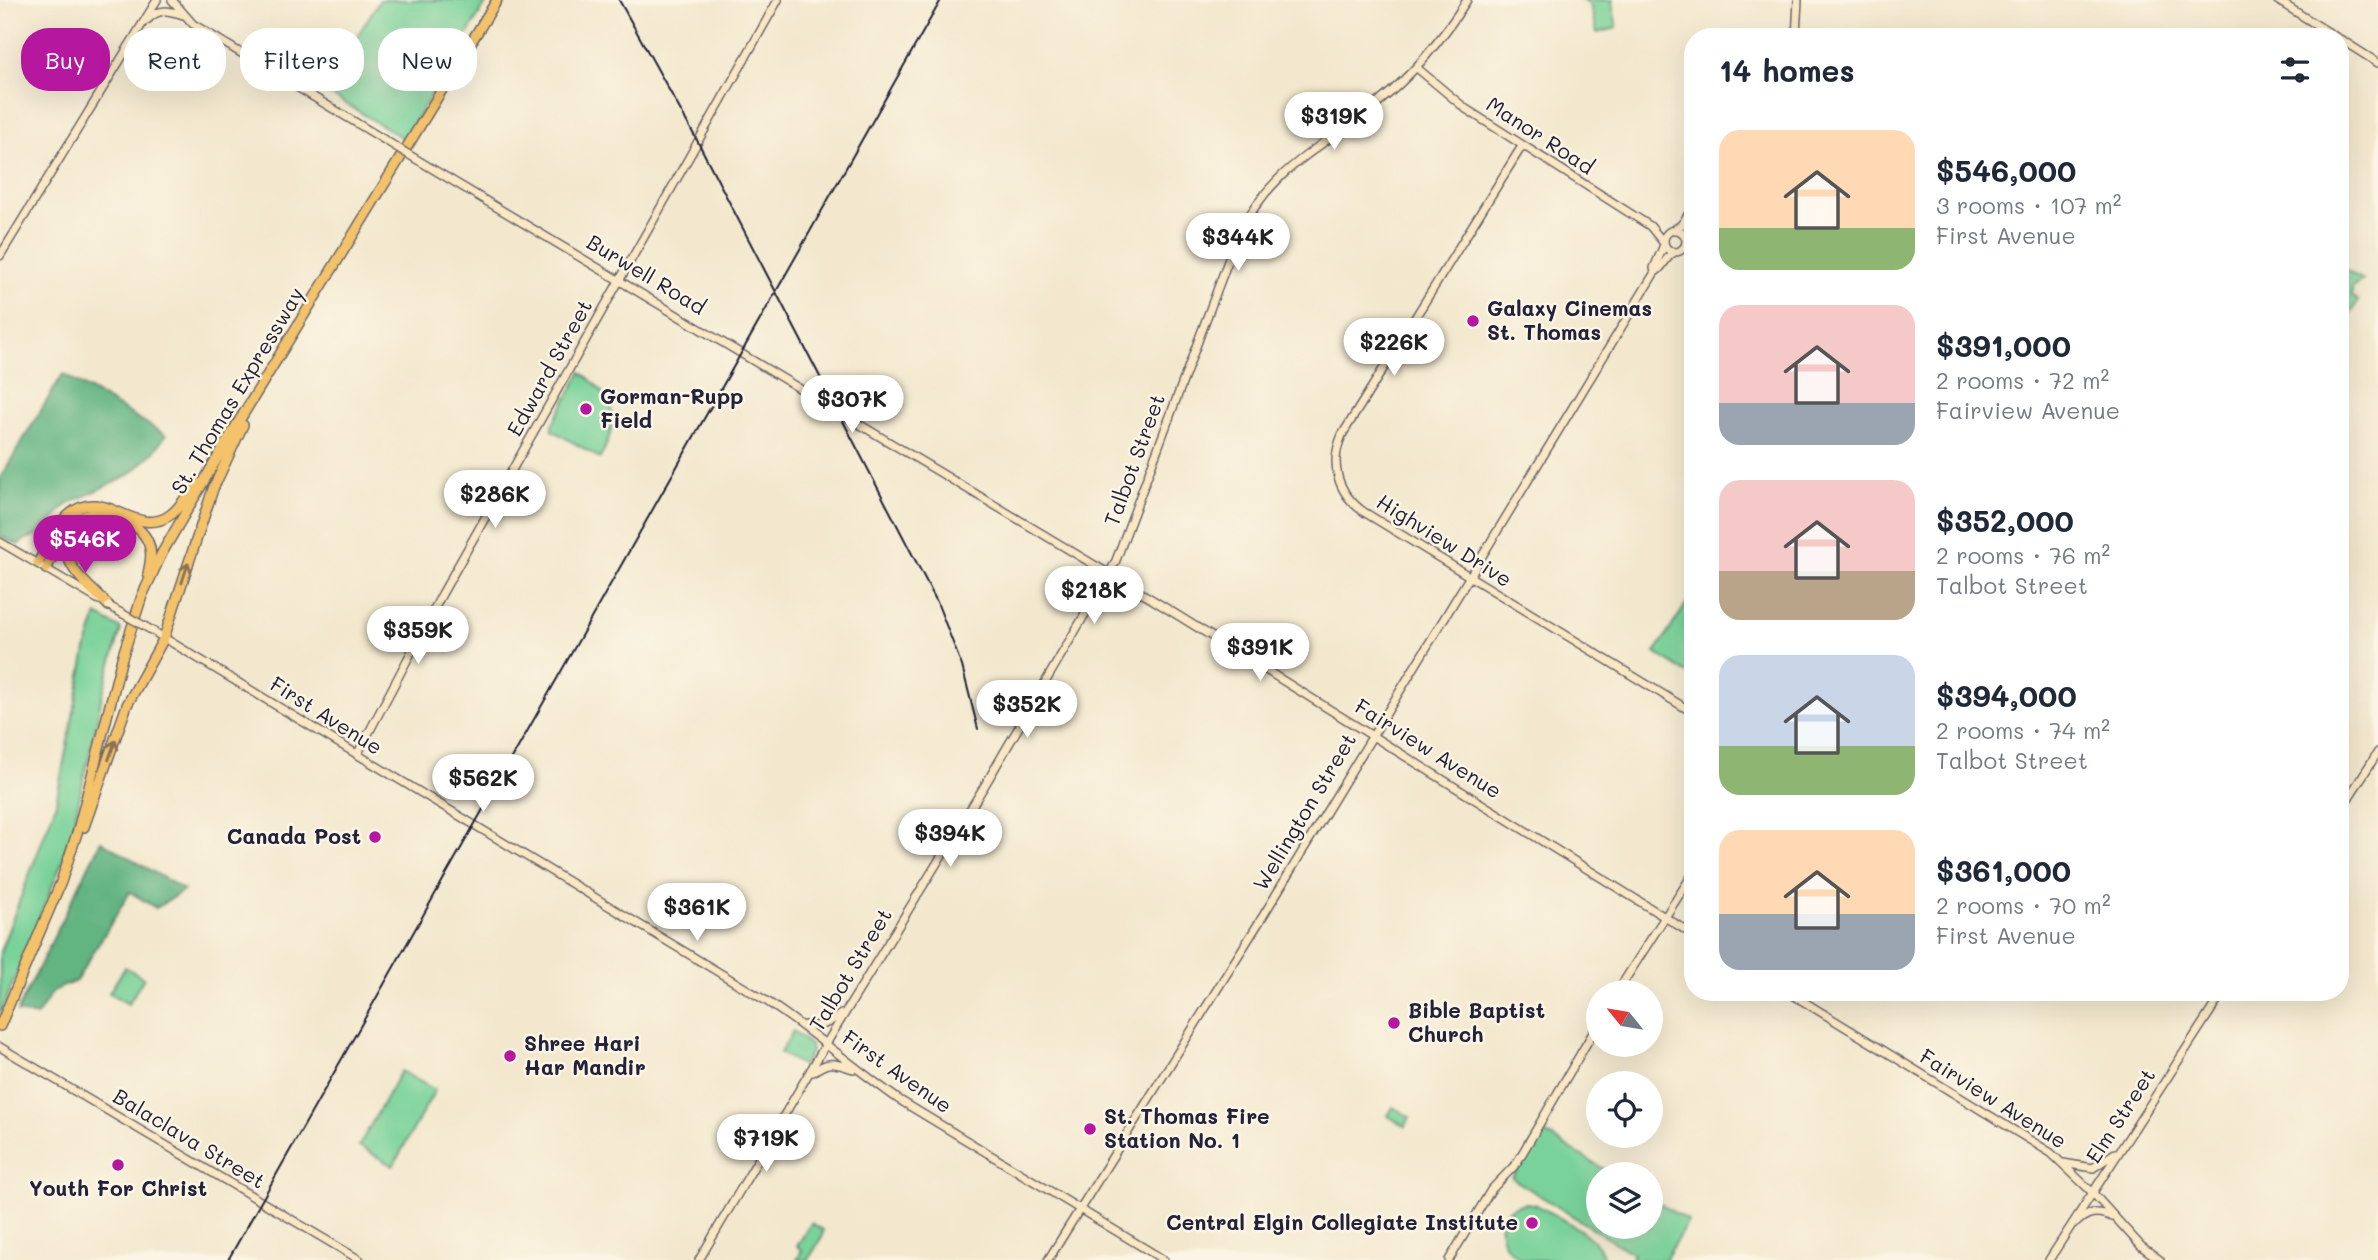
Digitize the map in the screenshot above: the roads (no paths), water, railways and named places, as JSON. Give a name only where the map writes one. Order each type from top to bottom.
[{"type":"highway","name":"St. Thomas Expressway","points":[[0,1026],[61,882],[78,830],[122,659],[142,596],[186,510],[236,426],[497,0]]},
{"type":"highway","points":[[61,882],[91,808],[127,705],[164,638],[200,525],[223,466],[305,313]]},
{"type":"highway","points":[[42,566],[64,520],[83,506],[106,506],[143,523],[156,522],[169,516],[178,508],[236,426]]},
{"type":"highway","points":[[42,566],[76,522],[88,515],[103,513],[117,517],[141,531],[151,553],[142,596]]},
{"type":"highway","points":[[76,522],[67,541],[66,554],[69,562],[109,606]]},
{"type":"main road","points":[[0,256],[157,0]]},
{"type":"main road","name":"Burwell Road","points":[[172,0],[193,24],[1108,573]]},
{"type":"main road","name":"Edward Street","points":[[358,755],[417,638],[778,0]]},
{"type":"main road","name":"Talbot Street","points":[[699,1260],[826,1044],[985,785],[1108,573],[1121,548],[1237,237],[1251,212],[1267,189],[1307,152],[1345,128],[1417,68],[1467,0]]},
{"type":"main road","points":[[1796,28],[1798,0]]},
{"type":"main road","points":[[2277,0],[2322,28]]},
{"type":"main road","points":[[142,23],[156,12],[166,9],[184,16]]},
{"type":"main road","points":[[2349,45],[2378,63]]},
{"type":"main road","name":"Manor Road","points":[[1417,68],[1466,110],[1650,226],[1664,243]]},
{"type":"main road","name":"Highview Drive","points":[[1521,146],[1345,430],[1336,455],[1339,484],[1355,505],[1468,577],[1684,707]]},
{"type":"main road","points":[[1684,221],[1665,235],[1664,243],[1669,250],[1684,252]]},
{"type":"main road","name":"Manor Road","points":[[1650,226],[1672,230]]},
{"type":"main road","points":[[1672,230],[1681,231],[1684,235]]},
{"type":"main road","name":"Wellington Street","points":[[1655,272],[1654,268],[1664,243]]},
{"type":"main road","points":[[1677,252],[1684,248]]},
{"type":"main road","name":"Wellington Street","points":[[1048,1260],[1132,1128],[1655,272],[1659,271],[1670,255],[1677,252]]},
{"type":"main road","name":"First Avenue","points":[[0,542],[146,627],[802,1025],[898,1099],[1164,1260]]},
{"type":"main road","name":"Fairview Avenue","points":[[1108,573],[1684,929]]},
{"type":"main road","points":[[2349,797],[2378,752]]},
{"type":"main road","points":[[1625,980],[1684,888]]},
{"type":"main road","name":"Fairview Avenue","points":[[1803,1001],[2046,1150],[2092,1192],[2141,1246],[2160,1260]]},
{"type":"main road","name":"Elm Street","points":[[2049,1260],[2216,1001]]},
{"type":"main road","points":[[802,1025],[817,1028],[831,1022],[848,1009]]},
{"type":"main road","points":[[1449,1260],[1491,1190],[1516,1164],[1586,1044]]},
{"type":"main road","name":"Balaclava Street","points":[[1,1048],[360,1260]]},
{"type":"main road","points":[[810,1074],[823,1065],[833,1063],[860,1072]]},
{"type":"main road","points":[[2062,1162],[2087,1169],[2095,1168],[2107,1161],[2124,1144]]},
{"type":"main road","points":[[2066,1234],[2081,1218],[2094,1212],[2116,1219]]},
{"type":"railway","points":[[619,0],[698,142],[937,602],[962,666],[978,729]]},
{"type":"railway","points":[[228,1260],[941,0]]},
{"type":"place","name":"Galaxy Cinemas St. Thomas","points":[[1473,321]]},
{"type":"place","name":"Gorman-Rupp Field","points":[[586,409]]},
{"type":"place","name":"Canada Post","points":[[375,837]]},
{"type":"place","name":"Bible Baptist Church","points":[[1394,1023]]},
{"type":"place","name":"Shree Hari Har Mandir","points":[[510,1056]]},
{"type":"place","name":"St. Thomas Fire Station No. 1","points":[[1090,1129]]},
{"type":"place","name":"Youth For Christ","points":[[118,1165]]},
{"type":"place","name":"Central Elgin Collegiate Institute","points":[[1532,1223]]}]
